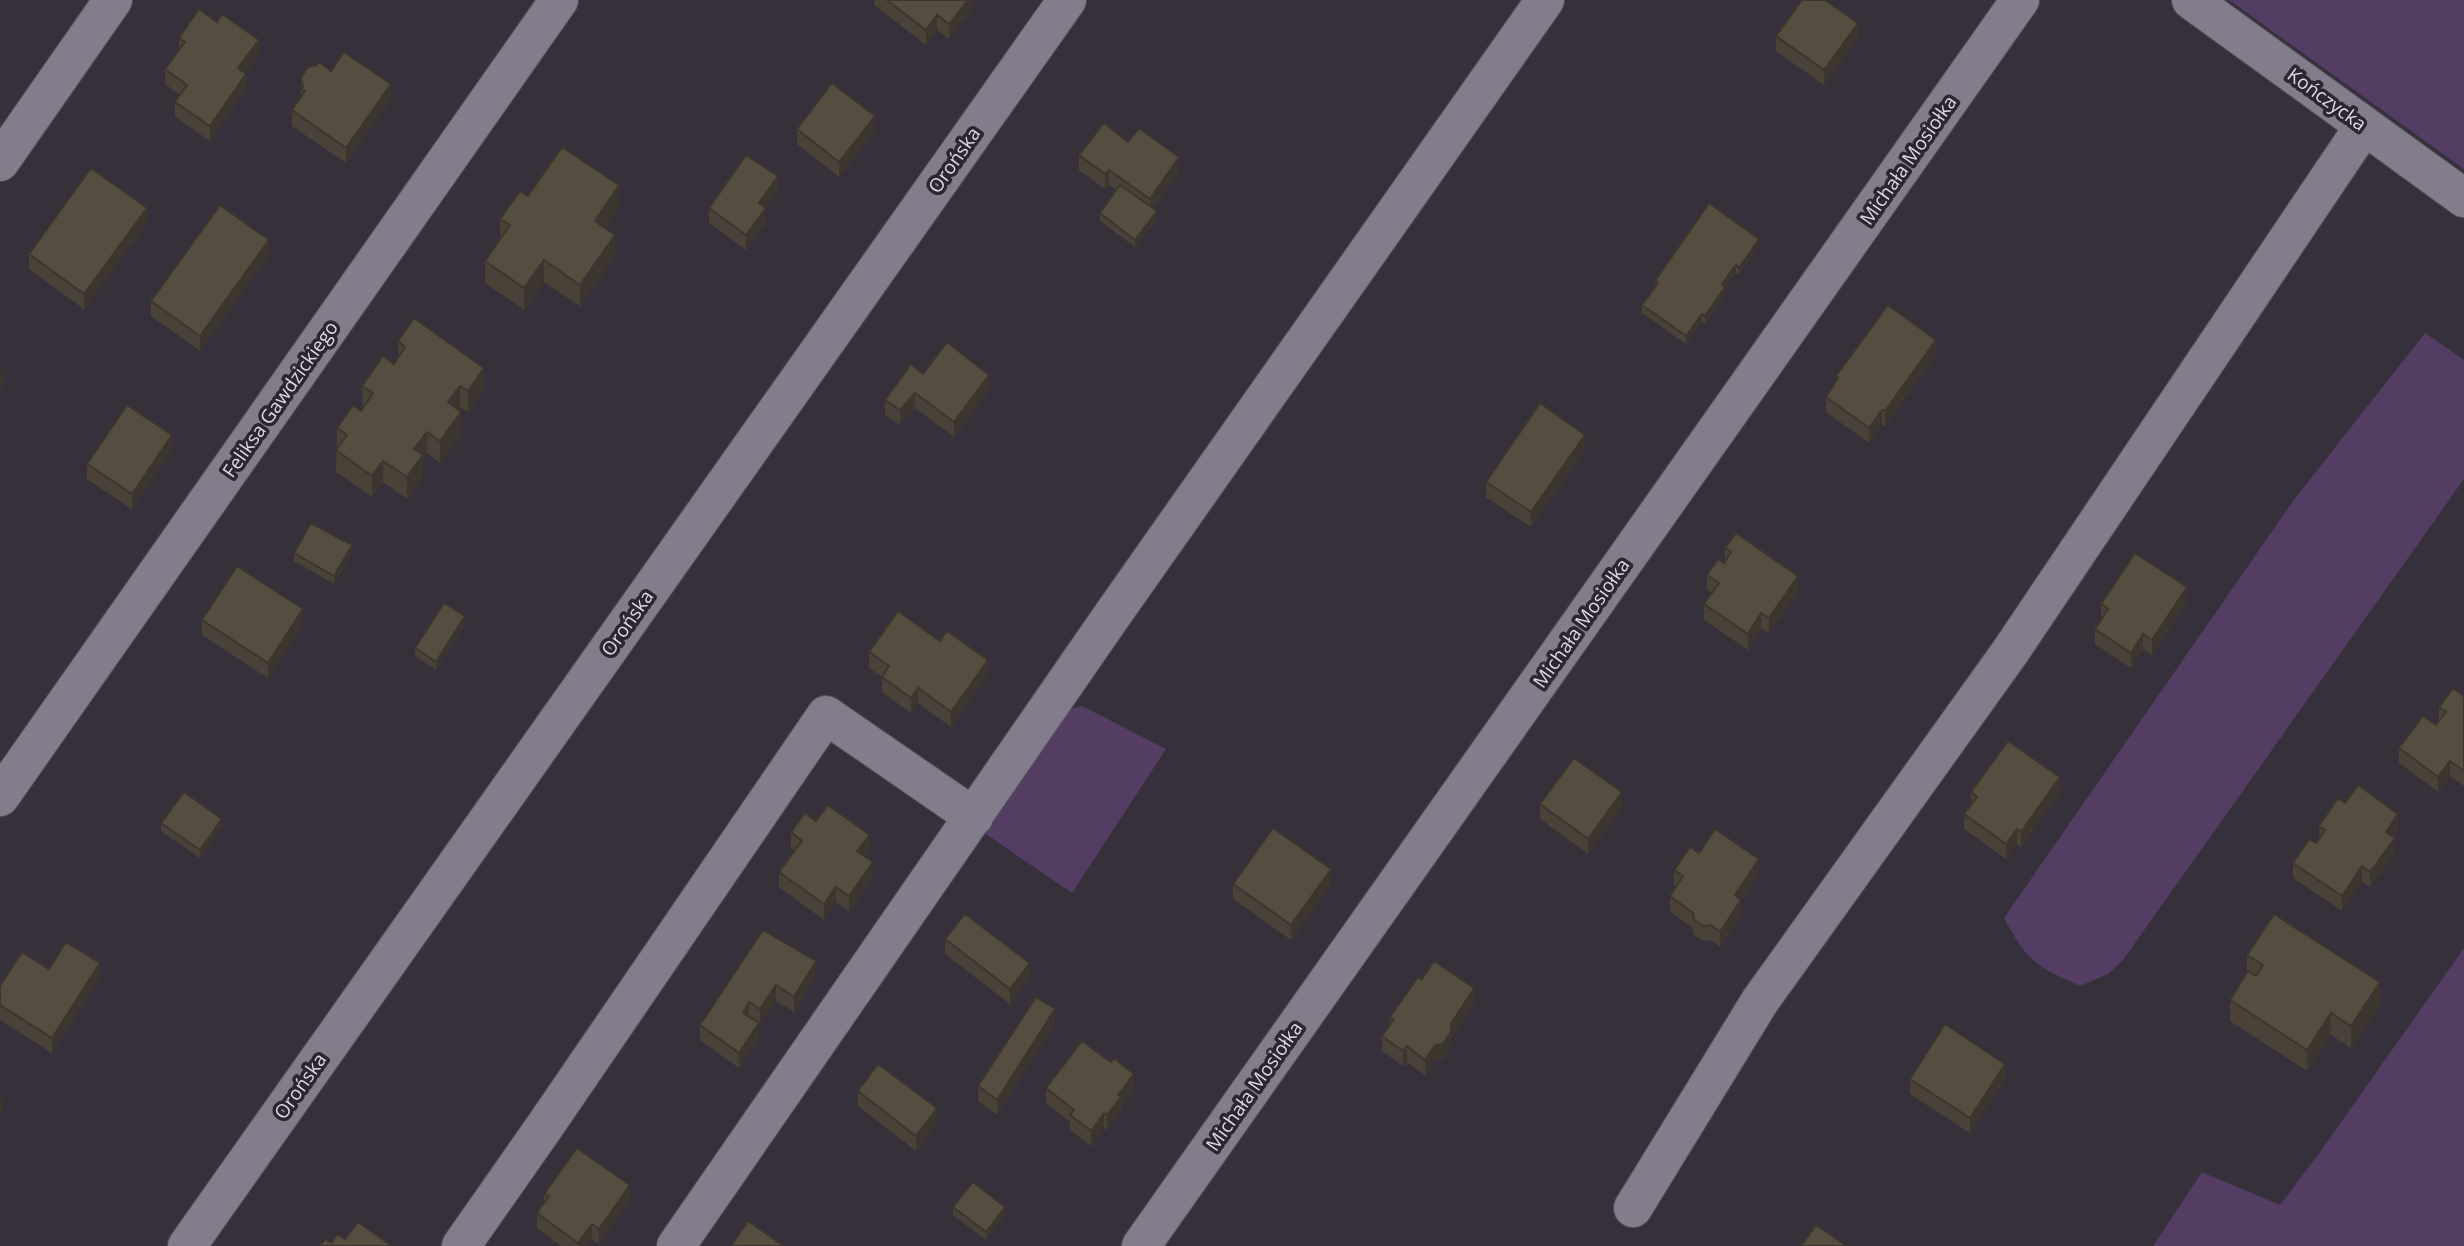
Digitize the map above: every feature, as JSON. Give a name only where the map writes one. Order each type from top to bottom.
[{"type":"street","points":[[0,162],[113,0]]},
{"type":"street","name":"Feliksa Gawdzickiego","points":[[0,797],[559,0]]},
{"type":"street","name":"Orońska","points":[[187,1246],[1067,0]]},
{"type":"street","points":[[676,1246],[1121,603],[1545,0]]},
{"type":"street","name":"Michała Mosiołka","points":[[1141,1246],[2020,0]]},
{"type":"street","name":"Kończycka","points":[[2191,0],[2464,198]]},
{"type":"street","points":[[1633,1208],[1760,1001],[2010,652],[2364,126]]},
{"type":"street","points":[[461,1246],[826,715],[974,817]]},
{"type":"shaded area","points":[[2229,0],[2464,0],[2464,169]]},
{"type":"shaded area","points":[[2425,333],[2464,360],[2464,479],[2123,960],[2108,974],[2080,986],[2053,973],[2027,954],[2004,918],[2293,501]]},
{"type":"shaded area","points":[[1082,706],[1166,749],[1072,893],[980,830],[1065,711]]},
{"type":"shaded area","points":[[2464,948],[2464,1246],[2153,1246],[2202,1172],[2280,1205]]},
{"type":"building","points":[[887,0],[968,0],[949,24],[937,15],[926,30]]},
{"type":"building","points":[[1802,0],[1825,0],[1858,23],[1824,70],[1776,36]]},
{"type":"building","points":[[199,9],[217,22],[222,14],[259,40],[238,68],[246,74],[210,126],[175,102],[187,85],[165,69],[185,42],[179,38]]},
{"type":"building","points":[[344,52],[391,84],[346,148],[292,110],[305,91],[301,89],[301,77],[308,67],[319,62],[331,71]]},
{"type":"building","points":[[832,83],[875,116],[839,162],[797,129]]},
{"type":"building","points":[[1104,123],[1128,142],[1139,128],[1179,157],[1150,199],[1109,170],[1105,174],[1079,155]]},
{"type":"building","points":[[562,147],[619,185],[595,221],[615,235],[580,285],[544,260],[524,288],[485,261],[510,225],[500,219],[520,191],[528,196]]},
{"type":"building","points":[[746,155],[778,176],[759,203],[766,208],[746,235],[709,208]]},
{"type":"building","points":[[91,168],[147,208],[84,294],[29,254]]},
{"type":"building","points":[[1120,185],[1157,211],[1135,240],[1100,213]]},
{"type":"building","points":[[1709,203],[1759,239],[1739,268],[1736,265],[1722,284],[1725,287],[1705,316],[1702,314],[1686,336],[1642,305],[1658,283],[1655,281]]},
{"type":"building","points":[[220,205],[269,240],[200,336],[151,301]]},
{"type":"building","points":[[1888,305],[1936,340],[1885,411],[1882,410],[1869,428],[1826,397],[1838,378],[1836,376]]},
{"type":"building","points":[[414,318],[484,368],[468,391],[460,386],[448,402],[461,412],[440,441],[427,432],[414,449],[423,455],[407,477],[383,461],[372,476],[336,450],[347,435],[337,428],[353,405],[361,411],[373,393],[362,386],[383,356],[394,364],[405,347],[398,341]]},
{"type":"building","points":[[947,342],[989,375],[954,422],[915,393],[900,410],[885,400],[911,364],[923,374]]},
{"type":"building","points":[[1540,403],[1585,435],[1531,512],[1486,482]]},
{"type":"building","points":[[127,405],[172,435],[132,494],[87,464]]},
{"type":"building","points":[[311,523],[352,545],[334,576],[294,553]]},
{"type":"building","points":[[1736,533],[1798,576],[1769,618],[1761,613],[1748,634],[1704,604],[1719,583],[1707,575],[1718,559],[1724,563],[1731,552],[1725,548]]},
{"type":"building","points":[[2135,553],[2187,587],[2152,640],[2143,634],[2131,653],[2095,629],[2108,609],[2101,604]]},
{"type":"building","points":[[237,566],[303,609],[268,663],[202,620]]},
{"type":"building","points":[[444,603],[465,616],[436,662],[415,648]]},
{"type":"building","points":[[898,611],[940,641],[947,631],[988,660],[951,712],[918,688],[911,698],[882,677],[889,666],[869,652]]},
{"type":"building","points":[[2453,688],[2464,696],[2464,771],[2450,761],[2438,777],[2399,748],[2423,716],[2436,725],[2446,712],[2439,707]]},
{"type":"building","points":[[2008,741],[2060,777],[2021,832],[2017,829],[2006,844],[1964,814],[1977,797],[1971,792]]},
{"type":"building","points":[[1574,758],[1622,792],[1588,839],[1540,804]]},
{"type":"building","points":[[2358,785],[2398,814],[2386,832],[2395,838],[2370,872],[2362,866],[2342,896],[2293,863],[2309,839],[2316,843],[2325,830],[2319,826],[2338,798],[2345,803]]},
{"type":"building","points":[[184,792],[222,819],[200,850],[161,823]]},
{"type":"building","points":[[828,805],[870,835],[857,851],[873,862],[849,896],[836,887],[824,904],[779,872],[802,841],[791,832],[805,813],[816,821]]},
{"type":"building","points":[[1273,828],[1331,869],[1291,925],[1233,884]]},
{"type":"building","points":[[1715,829],[1759,859],[1735,895],[1741,900],[1720,932],[1711,925],[1703,926],[1694,920],[1693,913],[1670,896],[1683,876],[1674,870],[1690,847],[1699,853]]},
{"type":"building","points":[[965,914],[1030,963],[1010,989],[945,939]]},
{"type":"building","points":[[2274,914],[2380,982],[2351,1026],[2331,1013],[2307,1050],[2230,1000],[2248,971],[2256,976],[2263,965],[2247,955]]},
{"type":"building","points":[[763,930],[816,961],[794,997],[776,985],[760,1009],[749,1002],[743,1013],[759,1023],[739,1053],[700,1025]]},
{"type":"building","points":[[66,942],[100,963],[52,1038],[0,1005],[0,986],[22,952],[49,969]]},
{"type":"building","points":[[1434,961],[1474,988],[1451,1024],[1451,1032],[1443,1044],[1435,1045],[1425,1060],[1407,1046],[1403,1051],[1382,1036],[1394,1019],[1390,1017],[1418,977],[1422,979]]},
{"type":"building","points":[[1036,997],[1055,1009],[997,1100],[978,1086]]},
{"type":"building","points":[[1945,1024],[2005,1064],[1970,1118],[1910,1079]]},
{"type":"building","points":[[1082,1041],[1111,1062],[1114,1058],[1134,1074],[1118,1095],[1121,1097],[1107,1115],[1104,1113],[1091,1131],[1070,1115],[1074,1110],[1046,1088]]},
{"type":"building","points":[[878,1064],[937,1108],[916,1136],[858,1091]]},
{"type":"building","points":[[577,1148],[630,1185],[599,1229],[592,1224],[578,1243],[537,1213],[549,1196],[544,1194]]},
{"type":"building","points":[[973,1182],[1005,1207],[986,1232],[953,1207]]},
{"type":"building","points":[[748,1221],[784,1246],[731,1246]]},
{"type":"building","points":[[358,1222],[392,1246],[320,1246],[325,1239],[331,1243],[338,1234],[345,1239]]},
{"type":"building","points":[[1816,1225],[1847,1246],[1801,1246]]}]
